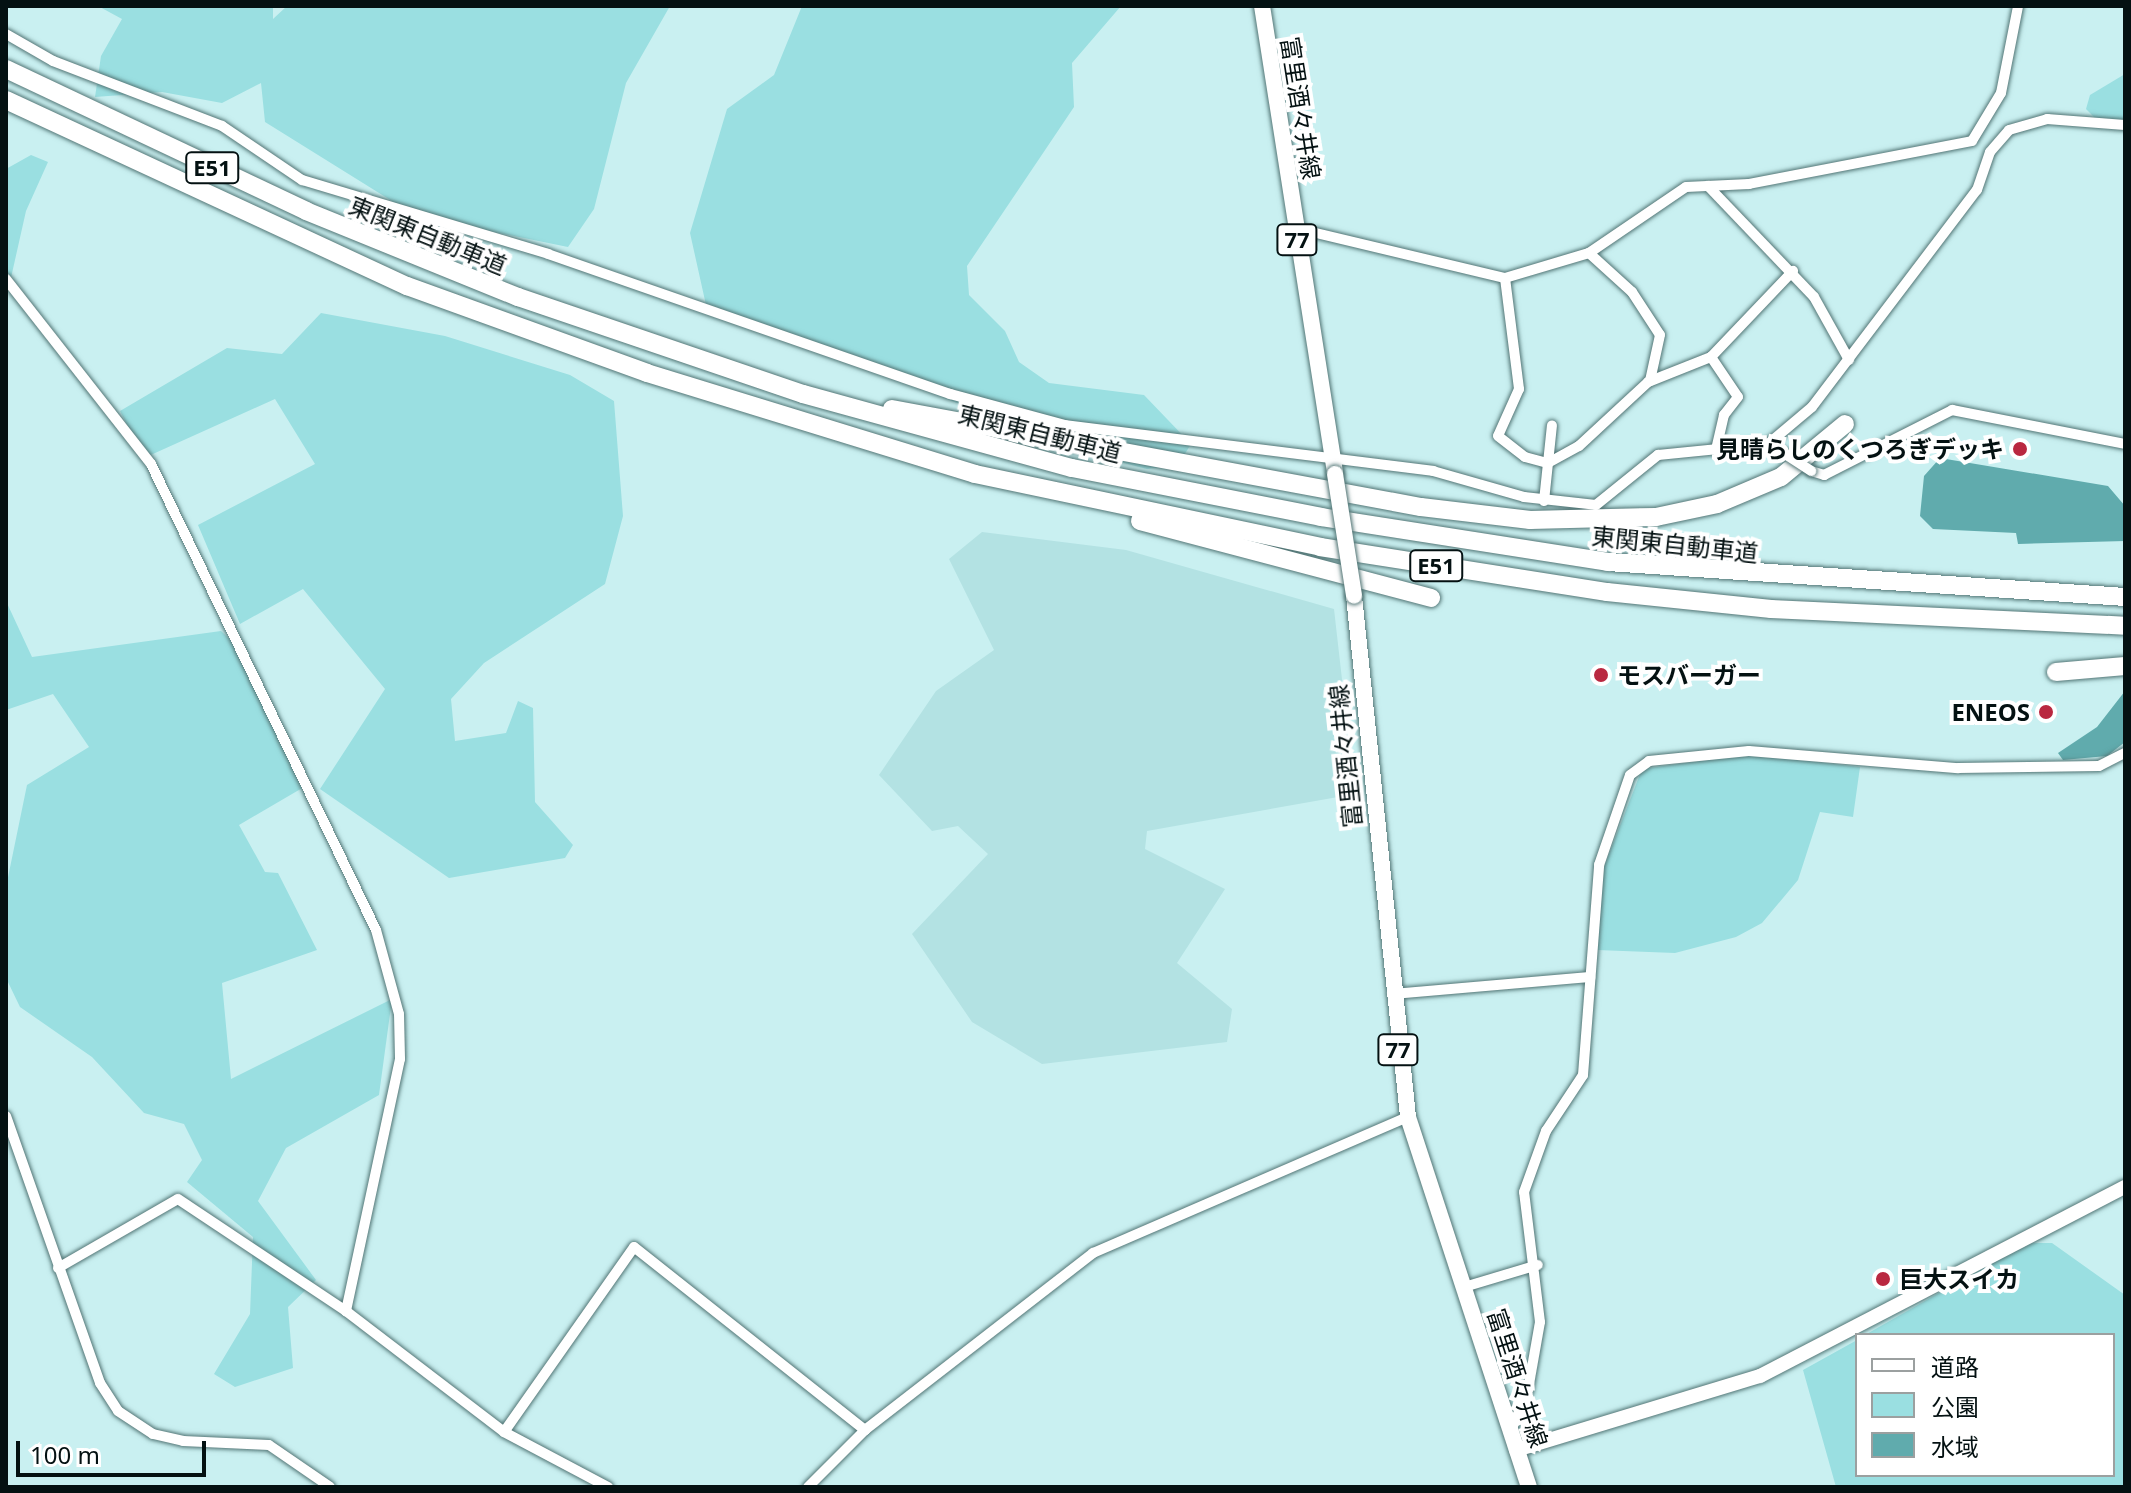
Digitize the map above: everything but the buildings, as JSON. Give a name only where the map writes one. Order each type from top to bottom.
[{"type":"highway","name":"東関東自動車道","points":[[6,69],[422,259],[803,394],[1072,468],[1473,543],[1770,579],[2125,597]]},
{"type":"highway","name":"E51","points":[[6,100],[407,286],[761,410],[1067,495],[1320,547],[1607,592],[1771,609],[2125,626]]},
{"type":"highway","points":[[803,394],[1421,507],[1530,520],[1656,517],[1717,504],[1781,477],[1845,424]]},
{"type":"highway","points":[[1067,495],[1170,532],[1431,598]]},
{"type":"highway","points":[[2056,672],[2125,666]]},
{"type":"main road","name":"富里酒々井線","points":[[1262,6],[1354,596],[1392,994],[1408,1117],[1529,1487]]},
{"type":"street","points":[[1295,228],[1505,278],[1589,253],[1667,196],[1708,186],[1972,141],[2001,93],[2018,6]]},
{"type":"street","points":[[6,34],[105,83],[222,126],[302,180],[548,254],[950,394],[1065,425],[1334,469],[1433,471],[1544,501],[1596,505],[1658,455],[1717,446],[1768,444],[1811,471],[1824,475],[1952,410],[2125,444]]},
{"type":"street","points":[[1768,444],[1812,407],[1849,360],[1977,190],[1986,160],[2002,136],[2034,119],[2125,125]]},
{"type":"street","points":[[1972,141],[1986,160]]},
{"type":"street","points":[[1708,186],[1793,271],[1849,360]]},
{"type":"street","points":[[1589,253],[1632,292],[1660,335],[1650,381]]},
{"type":"street","points":[[1548,463],[1579,446],[1650,381],[1711,357],[1793,271]]},
{"type":"street","points":[[1505,278],[1519,389],[1498,436],[1548,463]]},
{"type":"street","points":[[6,279],[151,464],[376,930],[399,1014],[400,1059],[346,1311]]},
{"type":"street","points":[[1711,357],[1738,397],[1724,415],[1717,446]]},
{"type":"street","points":[[1544,501],[1552,425]]},
{"type":"street","points":[[1510,1433],[1536,1356],[1538,1265],[1524,1192],[1546,1131],[1583,1075],[1599,865],[1630,775],[1649,761],[1761,751],[1908,767],[2099,766],[2125,753]]},
{"type":"street","points":[[1392,994],[1590,977]]},
{"type":"street","points":[[6,1116],[58,1268],[118,1411],[153,1434],[183,1441],[269,1445],[330,1487]]},
{"type":"street","points":[[808,1487],[865,1430],[1093,1253],[1408,1117]]},
{"type":"street","points":[[1516,1450],[1760,1376],[2125,1187]]},
{"type":"street","points":[[58,1268],[178,1199],[346,1311],[504,1432],[608,1487]]},
{"type":"street","points":[[504,1432],[634,1247],[865,1430]]},
{"type":"street","points":[[1464,1287],[1538,1265]]},
{"type":"shaded area","points":[[982,532],[1126,550],[1334,609],[1355,794],[1147,831],[1145,849],[1225,889],[1177,963],[1232,1009],[1227,1042],[1042,1064],[972,1022],[912,934],[988,854],[958,826],[932,831],[879,775],[936,691],[994,650],[949,559]]},
{"type":"green space","points":[[98,6],[273,6],[273,19],[287,6],[670,6],[626,83],[594,209],[568,247],[416,216],[265,122],[261,83],[222,103],[162,92],[95,97],[101,56],[122,19]]},
{"type":"green space","points":[[802,6],[1121,6],[1072,63],[1074,107],[967,266],[969,295],[1005,331],[1019,362],[1049,383],[1144,395],[1191,444],[1178,465],[1147,469],[1085,453],[706,305],[690,233],[727,109],[774,75]]},
{"type":"green space","points":[[2125,74],[2125,121],[2095,118],[2086,109],[2090,95]]},
{"type":"green space","points":[[31,155],[48,162],[26,211],[6,300],[6,169]]},
{"type":"green space","points":[[321,313],[445,336],[570,375],[614,401],[623,516],[605,584],[484,663],[451,699],[455,741],[506,733],[518,701],[533,708],[535,802],[573,845],[565,858],[449,878],[320,789],[385,689],[303,589],[240,624],[198,525],[315,464],[275,399],[144,458],[120,411],[227,348],[282,354]]},
{"type":"green space","points":[[6,601],[32,657],[221,631],[244,653],[304,787],[239,825],[265,872],[278,873],[317,950],[222,983],[231,1079],[392,999],[379,1095],[286,1148],[258,1201],[316,1280],[288,1307],[293,1368],[235,1387],[214,1374],[250,1314],[253,1237],[187,1182],[202,1160],[184,1124],[144,1113],[92,1057],[20,1007],[6,978],[6,887],[27,785],[89,747],[53,694],[6,710]]},
{"type":"green space","points":[[1749,754],[1860,767],[1853,817],[1820,812],[1798,880],[1762,923],[1736,937],[1675,953],[1597,950],[1604,867],[1642,769]]},
{"type":"green space","points":[[2027,1243],[2052,1243],[2125,1295],[2125,1487],[1836,1487],[1803,1370],[1855,1341],[1855,1477],[2115,1477],[2115,1333],[1869,1333]]},
{"type":"water","points":[[1940,458],[2108,486],[2125,506],[2125,541],[2018,544],[2016,533],[1933,529],[1920,516],[1924,476]]},
{"type":"water","points":[[2125,691],[2125,742],[2107,756],[2063,760],[2058,753],[2097,727]]},
{"type":"place","name":"見晴らしのくつろぎデッキ","points":[[2020,449]]},
{"type":"place","name":"モスバーガー","points":[[1601,675]]},
{"type":"place","name":"ENEOS","points":[[2046,712]]},
{"type":"place","name":"巨大スイカ","points":[[1883,1279]]}]
